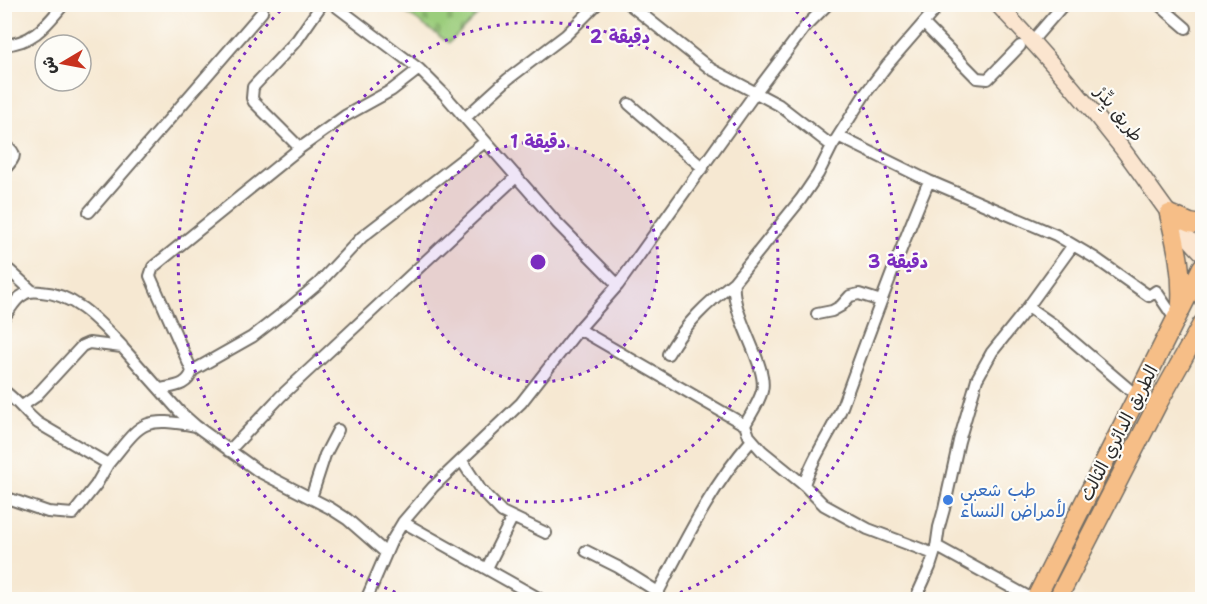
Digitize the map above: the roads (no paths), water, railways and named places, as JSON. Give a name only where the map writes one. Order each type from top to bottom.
[{"type":"main road","points":[[1169,214],[1190,223],[1203,225]]},
{"type":"main road","points":[[1169,214],[1183,281],[1178,314]]},
{"type":"main road","name":"الطريق الدائري الثالث","points":[[1034,600],[1178,314],[1200,277]]},
{"type":"main road","name":"الطريق الدائري الثالث","points":[[1057,600],[1142,434],[1203,324]]},
{"type":"street","points":[[4,45],[26,40],[38,34],[64,4]]},
{"type":"street","points":[[89,212],[262,12],[263,4]]},
{"type":"street","points":[[300,148],[254,102],[252,92],[253,87],[297,40],[322,4]]},
{"type":"street","points":[[333,4],[419,69],[557,223],[618,285]]},
{"type":"street","points":[[465,118],[508,79],[567,35],[597,4]]},
{"type":"street","points":[[629,4],[711,69],[756,92],[796,118],[832,146]]},
{"type":"street","points":[[366,600],[386,553],[403,522],[434,487],[521,403],[579,329],[618,285],[756,92],[805,27],[828,4]]},
{"type":"street","points":[[668,354],[680,334],[701,309],[734,282],[801,199],[818,174],[832,146],[876,79],[940,4]]},
{"type":"street","name":"طريق يِدِّرْ","points":[[997,4],[1026,44],[1074,88],[1122,148],[1169,214],[1203,253]]},
{"type":"street","points":[[924,24],[977,78],[988,79],[1064,4]]},
{"type":"street","points":[[1158,4],[1186,28]]},
{"type":"street","points":[[192,371],[150,276],[153,267],[300,148],[355,110],[392,90],[419,69]]},
{"type":"street","points":[[629,104],[703,168]]},
{"type":"street","points":[[840,137],[929,181],[1028,222],[1073,245],[1149,296],[1156,291],[1178,314]]},
{"type":"street","points":[[161,389],[184,384],[192,371],[252,337],[318,284],[362,237],[485,142]]},
{"type":"street","points":[[4,144],[13,150],[14,154],[14,158],[5,170]]},
{"type":"street","points":[[229,451],[281,396],[517,176]]},
{"type":"street","points":[[804,485],[817,455],[832,430],[929,181]]},
{"type":"street","points":[[915,600],[935,550],[959,441],[978,379],[992,352],[1073,245]]},
{"type":"street","points":[[4,270],[10,271],[32,291]]},
{"type":"street","points":[[734,282],[734,294],[758,364],[763,386],[745,425],[747,434],[762,451],[804,485],[814,497],[834,511],[868,529],[935,550],[1034,600]]},
{"type":"street","points":[[4,317],[20,297],[32,291],[45,292],[77,304],[98,322],[179,411],[196,426],[258,471],[347,519],[386,553]]},
{"type":"street","points":[[817,314],[832,311],[841,306],[850,296],[859,294],[881,301]]},
{"type":"street","points":[[1028,307],[1054,325],[1137,396]]},
{"type":"street","points":[[579,329],[745,425]]},
{"type":"street","points":[[22,406],[35,397],[82,346],[89,343],[122,347]]},
{"type":"street","points":[[4,391],[22,406],[29,417],[108,464]]},
{"type":"street","points":[[4,497],[48,512],[72,514],[96,486],[108,464],[138,428],[165,420],[196,426]]},
{"type":"street","points":[[311,498],[322,461],[338,430]]},
{"type":"street","points":[[586,551],[618,567],[656,596],[717,488],[738,456],[752,440]]},
{"type":"street","points":[[462,461],[480,489],[502,512],[546,533]]},
{"type":"street","points":[[487,568],[512,518]]},
{"type":"street","points":[[403,522],[542,600]]},
{"type":"place","name":"طب شعبي لأمراض النساء","points":[[948,500]]}]
